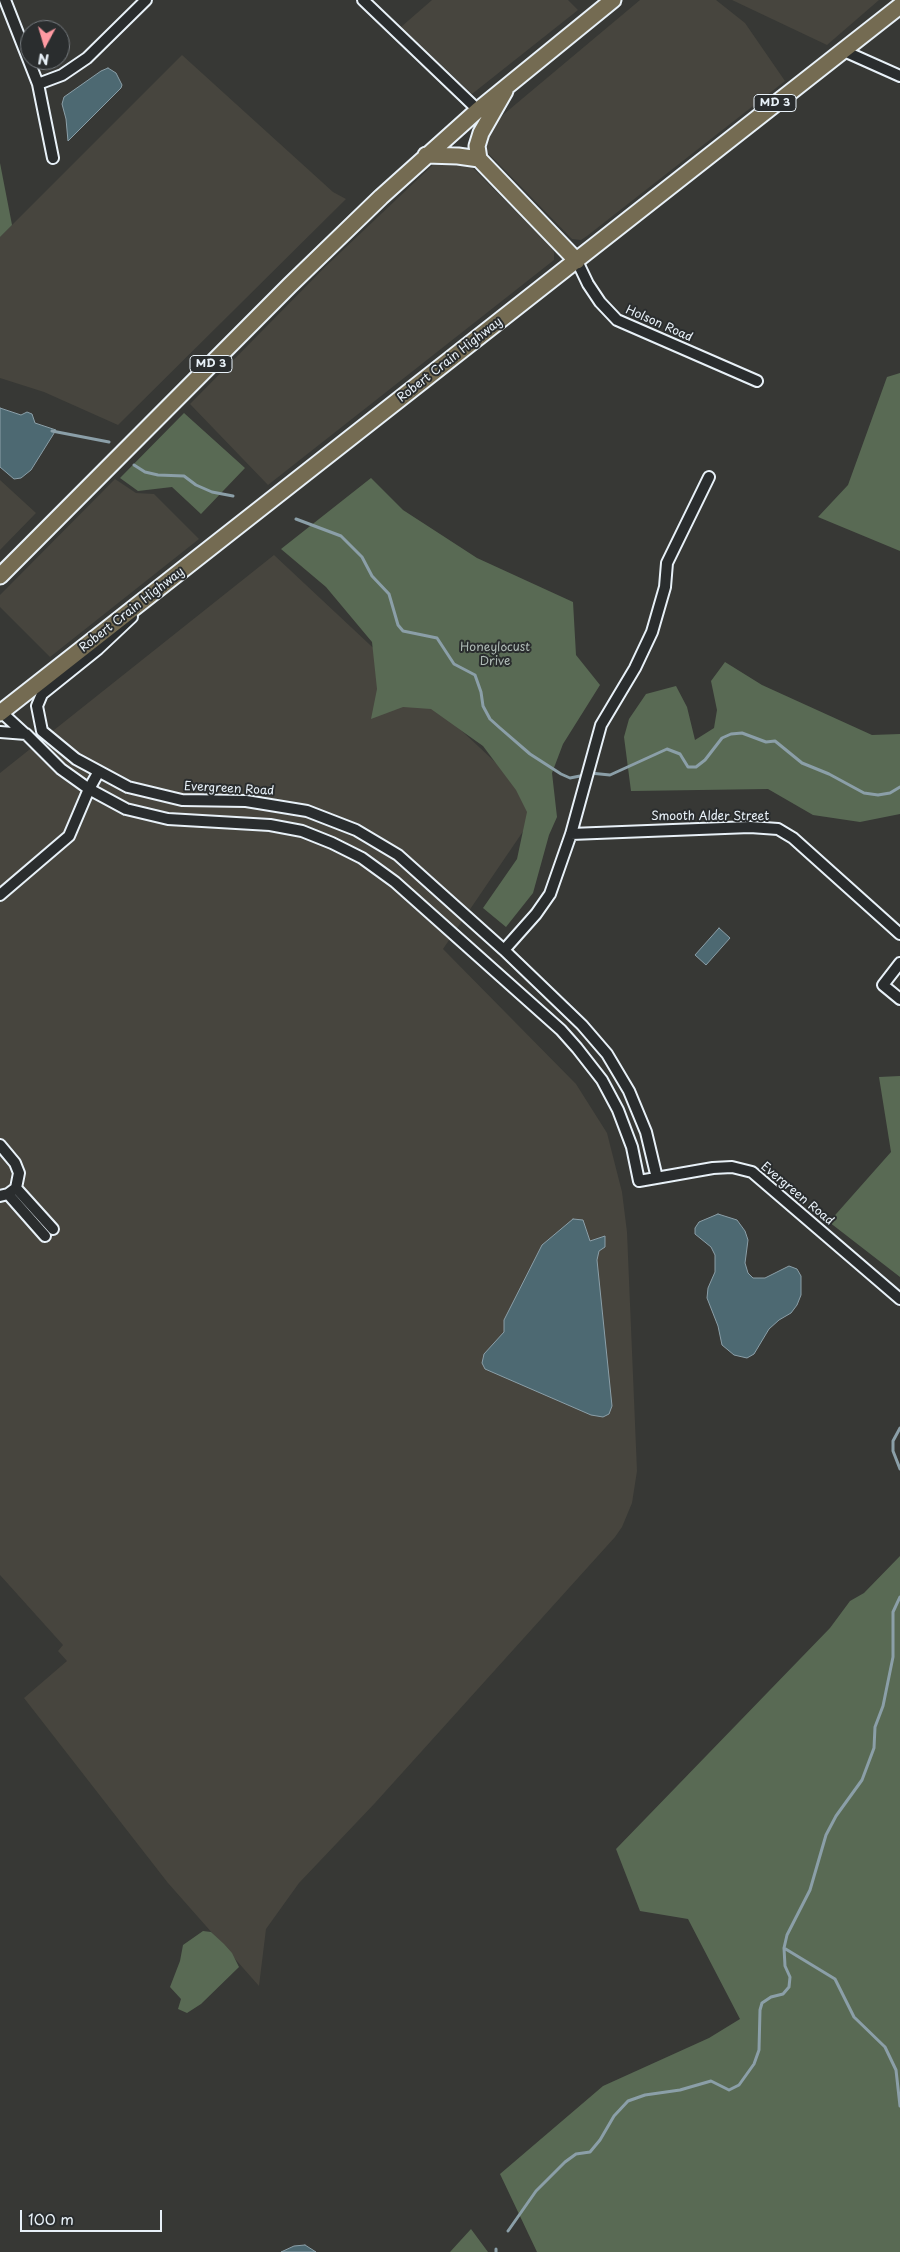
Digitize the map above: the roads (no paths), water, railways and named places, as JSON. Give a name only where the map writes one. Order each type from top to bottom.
[{"type":"highway","name":"MD 3","points":[[0,576],[290,284],[426,155],[508,85],[613,0]]},
{"type":"highway","name":"Robert Crain Highway","points":[[0,712],[900,6]]},
{"type":"highway","points":[[479,160],[477,146],[481,133],[508,85]]},
{"type":"highway","points":[[426,155],[458,156],[479,160],[577,261]]},
{"type":"street","points":[[5,0],[38,84],[53,158]]},
{"type":"street","points":[[38,84],[62,75],[87,58],[146,0]]},
{"type":"street","points":[[363,0],[478,110]]},
{"type":"street","points":[[844,51],[900,76]]},
{"type":"street","name":"Holson Road","points":[[577,261],[592,290],[617,320],[757,381]]},
{"type":"street","points":[[504,950],[550,894],[571,834],[601,725],[635,668],[652,632],[665,587],[667,562],[709,477]]},
{"type":"street","name":"Evergreen Road","points":[[176,575],[98,649],[42,694],[37,706],[42,731],[76,759],[98,773],[128,787],[182,800],[246,801],[275,804],[314,813],[356,830],[398,855],[504,950],[582,1025],[607,1054],[629,1091],[646,1132],[657,1178]]},
{"type":"street","name":"Evergreen Road","points":[[0,712],[62,769],[88,790],[126,810],[168,819],[236,821],[302,831],[332,842],[362,858],[395,882],[562,1030],[602,1080],[618,1110],[632,1147],[639,1181],[732,1166],[752,1172],[900,1300]]},
{"type":"street","points":[[0,732],[26,734]]},
{"type":"street","points":[[0,895],[69,836],[88,790],[98,773]]},
{"type":"street","name":"Smooth Alder Street","points":[[571,834],[750,827],[778,829],[793,838],[898,928]]},
{"type":"street","points":[[900,963],[883,984],[900,999]]},
{"type":"street","points":[[0,1145],[16,1163],[19,1173],[8,1193]]},
{"type":"street","points":[[8,1193],[53,1229]]},
{"type":"street","points":[[8,1193],[44,1236]]},
{"type":"water","points":[[108,68],[116,73],[122,85],[121,88],[68,141],[66,119],[62,104],[64,97]]},
{"type":"water","points":[[0,408],[21,415],[27,412],[32,414],[35,423],[56,430],[31,470],[21,478],[14,479],[0,467]]},
{"type":"water","points":[[719,928],[730,938],[706,965],[695,955]]},
{"type":"water","points":[[718,1214],[737,1220],[745,1231],[748,1240],[745,1263],[748,1273],[753,1278],[765,1278],[789,1266],[797,1269],[801,1276],[801,1295],[797,1305],[791,1313],[769,1329],[754,1354],[747,1358],[734,1355],[722,1345],[718,1326],[707,1298],[708,1288],[715,1272],[715,1255],[711,1247],[695,1234],[695,1228],[699,1222]]},
{"type":"water","points":[[573,1219],[583,1220],[590,1241],[605,1236],[605,1247],[599,1251],[597,1260],[612,1406],[609,1414],[603,1417],[591,1415],[485,1369],[482,1363],[484,1354],[504,1332],[504,1320],[542,1245]]},
{"type":"water","points":[[305,2245],[316,2252],[281,2252],[294,2246]]},
{"type":"waterway","points":[[52,431],[109,442]]},
{"type":"waterway","points":[[134,465],[145,472],[158,475],[184,476],[196,485],[212,492],[233,496]]},
{"type":"waterway","points":[[296,519],[341,536],[362,557],[372,576],[389,594],[398,625],[403,631],[437,638],[454,664],[475,675],[481,692],[483,706],[490,719],[500,728],[530,754],[561,774],[570,778],[585,775]]},
{"type":"waterway","points":[[590,773],[610,775],[667,749],[680,754],[688,767],[696,767],[705,760],[722,738],[731,734],[742,733],[766,742],[775,741],[802,763],[829,774],[864,793],[878,795],[890,793],[900,787]]},
{"type":"waterway","points":[[900,1428],[893,1441],[893,1451],[900,1469]]},
{"type":"waterway","points":[[508,2231],[536,2191],[565,2162],[576,2154],[590,2152],[600,2140],[614,2116],[628,2101],[645,2095],[680,2090],[711,2081],[729,2090],[739,2085],[754,2064],[759,2050],[760,2010],[762,2003],[771,1997],[783,1994],[789,1987],[790,1977],[785,1966],[784,1948],[787,1935],[810,1890],[826,1835],[836,1816],[862,1780],[874,1748],[875,1727],[883,1706],[893,1657],[893,1612],[900,1597]]},
{"type":"waterway","points":[[784,1948],[835,1979],[854,2017],[885,2047],[896,2070],[900,2106]]},
{"type":"park label","name":"Honeylocust Drive","points":[[495,655]]}]
